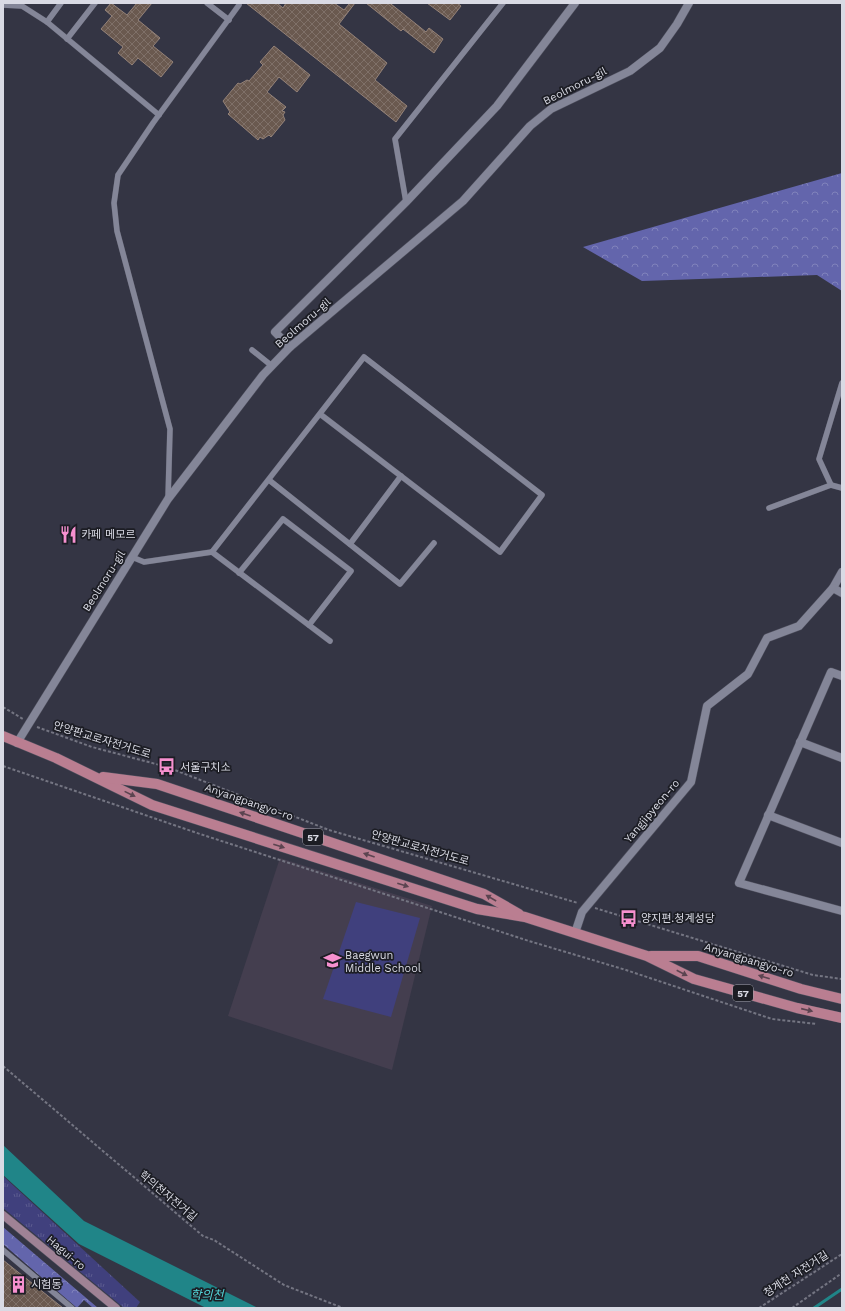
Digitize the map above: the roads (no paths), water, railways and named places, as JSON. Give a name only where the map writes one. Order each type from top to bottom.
[{"type":"main road","name":"Anyangpangyo-ro","points":[[3,736],[95,776],[152,805],[476,909],[525,918],[647,956],[694,979],[797,1008],[842,1018]]},
{"type":"main road","name":"Anyangpangyo-ro","points":[[95,776],[157,784],[484,894],[525,918]]},
{"type":"main road","name":"Anyangpangyo-ro","points":[[647,956],[698,956],[801,989],[842,999]]},
{"type":"street","points":[[290,347],[275,332],[406,202],[497,106],[575,3]]},
{"type":"street","name":"Beolmoru-gil","points":[[17,743],[168,499],[263,375],[290,347],[463,201],[530,126],[551,109],[630,71],[660,48],[677,24],[689,3]]},
{"type":"street","name":"Yangjipyeon-ro","points":[[575,933],[582,912],[691,782],[707,706],[748,674],[767,638],[799,626],[833,588],[842,572]]},
{"type":"street","points":[[833,588],[842,593]]},
{"type":"street","points":[[842,676],[830,672],[739,883],[842,911]]},
{"type":"street","points":[[800,742],[842,758]]},
{"type":"street","points":[[768,815],[842,844]]},
{"type":"street","name":"Hagui-ro","points":[[3,1215],[114,1308]]},
{"type":"lane","points":[[46,22],[61,3]]},
{"type":"lane","points":[[67,39],[95,3]]},
{"type":"lane","points":[[207,3],[229,20]]},
{"type":"lane","points":[[406,202],[395,139],[503,3]]},
{"type":"lane","points":[[3,5],[22,4],[159,114]]},
{"type":"lane","points":[[168,499],[170,429],[116,231],[114,203],[118,175],[159,114],[239,5]]},
{"type":"lane","points":[[252,350],[272,366]]},
{"type":"lane","points":[[132,557],[144,562],[212,552],[364,357],[542,494],[500,552],[320,414]]},
{"type":"lane","points":[[831,485],[819,459],[842,383]]},
{"type":"lane","points":[[350,544],[401,476]]},
{"type":"lane","points":[[269,480],[400,584],[434,543]]},
{"type":"lane","points":[[768,508],[831,485],[842,488]]},
{"type":"lane","points":[[239,573],[284,519],[351,571],[309,625]]},
{"type":"lane","points":[[212,552],[330,641]]},
{"type":"lane","points":[[3,1250],[72,1308]]},
{"type":"water","name":"학의천","points":[[3,1145],[84,1221],[258,1308],[206,1308],[79,1244],[3,1175]]},
{"type":"waterway","points":[[814,1308],[842,1289]]},
{"type":"place","name":"카페 메모르","points":[[68,534]]},
{"type":"place","name":"서울구치소","points":[[167,767]]},
{"type":"place","name":"양지편.청계성당","points":[[628,918]]},
{"type":"place","name":"Baegwun Middle School","points":[[332,961]]},
{"type":"place","name":"시험동","points":[[18,1284]]}]
